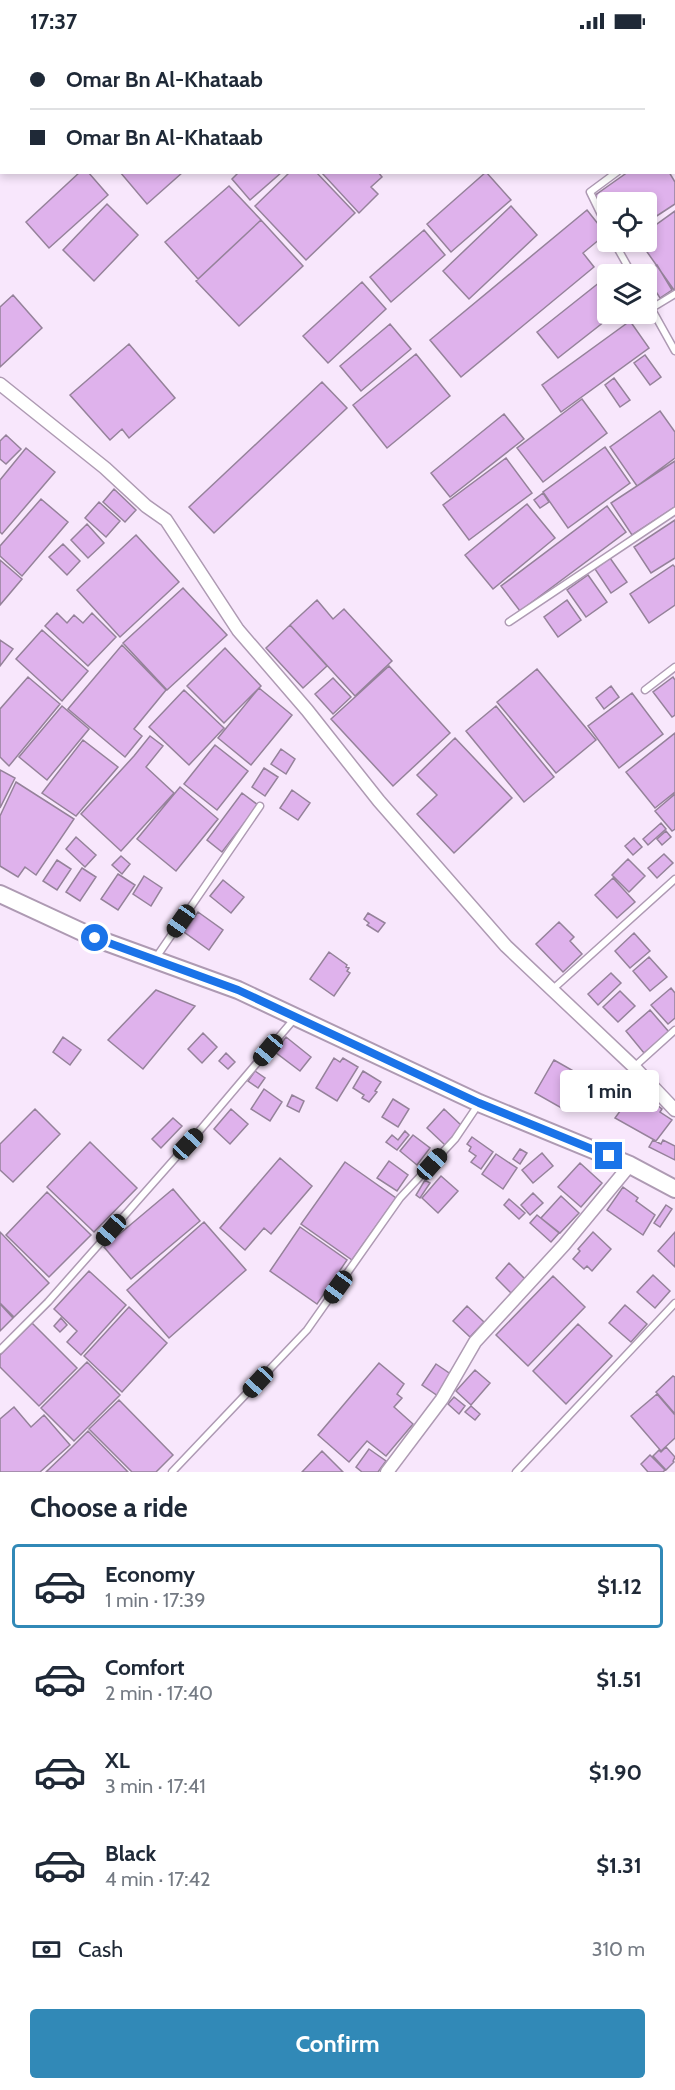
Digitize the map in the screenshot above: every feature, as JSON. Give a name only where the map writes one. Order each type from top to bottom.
[{"type":"main road","points":[[0,894],[95,938],[238,990],[479,1103],[630,1165],[675,1189]]},
{"type":"street","points":[[0,384],[105,468],[146,506],[166,520],[238,630],[307,710],[379,801],[498,938],[634,1067],[675,1110]]},
{"type":"street","points":[[387,1472],[442,1399],[475,1342],[564,1245],[630,1165]]},
{"type":"lane","points":[[597,206],[590,192],[614,174]]},
{"type":"lane","points":[[657,305],[675,294]]},
{"type":"lane","points":[[657,317],[675,351]]},
{"type":"lane","points":[[508,622],[675,511]]},
{"type":"lane","points":[[645,690],[675,668]]},
{"type":"lane","points":[[154,960],[260,806]]},
{"type":"lane","points":[[553,989],[675,879]]},
{"type":"lane","points":[[0,1350],[48,1302],[201,1129],[295,1018]]},
{"type":"lane","points":[[634,1067],[675,1030]]},
{"type":"lane","points":[[172,1472],[307,1330],[400,1198],[455,1139],[479,1103]]},
{"type":"lane","points":[[516,1472],[675,1303]]},
{"type":"building","points":[[78,174],[90,174],[108,195],[49,248],[26,222]]},
{"type":"building","points":[[122,174],[181,174],[147,204]]},
{"type":"building","points":[[237,174],[280,174],[250,200],[232,179]]},
{"type":"building","points":[[288,174],[318,174],[355,213],[306,260],[255,206]]},
{"type":"building","points":[[323,174],[380,174],[382,177],[371,187],[378,194],[359,213]]},
{"type":"building","points":[[484,174],[488,174],[511,200],[451,252],[427,224]]},
{"type":"building","points":[[625,174],[670,174],[675,182],[675,204],[657,216],[657,192],[600,192]]},
{"type":"building","points":[[229,186],[261,220],[198,279],[165,242]]},
{"type":"building","points":[[107,204],[138,235],[94,281],[63,250]]},
{"type":"building","points":[[511,206],[537,235],[469,299],[443,271]]},
{"type":"building","points":[[587,210],[597,223],[597,241],[583,253],[594,267],[461,377],[430,340]]},
{"type":"building","points":[[675,211],[674,290],[647,252],[657,252],[657,224]]},
{"type":"building","points":[[261,220],[303,266],[239,326],[196,281]]},
{"type":"building","points":[[424,230],[445,255],[391,302],[370,277]]},
{"type":"building","points":[[657,265],[672,290],[660,298],[657,293]]},
{"type":"building","points":[[362,282],[386,309],[328,363],[303,336]]},
{"type":"building","points":[[597,284],[597,324],[601,324],[558,358],[537,332]]},
{"type":"building","points":[[13,295],[42,328],[0,367],[0,307]]},
{"type":"building","points":[[390,324],[411,349],[361,391],[340,366]]},
{"type":"building","points":[[626,324],[632,324],[649,348],[561,412],[542,385]]},
{"type":"building","points":[[129,344],[175,398],[129,438],[122,429],[110,440],[70,395]]},
{"type":"building","points":[[416,354],[450,396],[387,448],[353,405]]},
{"type":"building","points":[[645,355],[661,377],[650,385],[634,363]]},
{"type":"building","points":[[614,378],[630,400],[620,407],[605,385]]},
{"type":"building","points":[[322,382],[347,408],[214,533],[189,507]]},
{"type":"building","points":[[582,399],[607,433],[543,482],[517,448]]},
{"type":"building","points":[[660,411],[675,432],[675,458],[637,486],[610,447]]},
{"type":"building","points":[[504,414],[524,439],[450,497],[431,473]]},
{"type":"building","points":[[6,435],[21,449],[6,464],[0,459],[0,441]]},
{"type":"building","points":[[605,447],[630,483],[568,528],[543,492]]},
{"type":"building","points":[[26,448],[55,472],[2,534],[0,532],[0,480]]},
{"type":"building","points":[[506,458],[532,493],[469,540],[443,505]]},
{"type":"building","points":[[675,461],[675,507],[632,535],[611,503]]},
{"type":"building","points":[[114,489],[136,510],[125,522],[103,502]]},
{"type":"building","points":[[543,493],[549,502],[540,508],[534,500]]},
{"type":"building","points":[[41,499],[68,522],[22,576],[0,556],[0,546]]},
{"type":"building","points":[[99,502],[120,521],[106,537],[85,518]]},
{"type":"building","points":[[527,504],[555,538],[493,589],[465,555]]},
{"type":"building","points":[[607,506],[626,532],[520,611],[501,586]]},
{"type":"building","points":[[675,520],[675,558],[651,573],[634,547]]},
{"type":"building","points":[[87,524],[104,543],[88,558],[71,540]]},
{"type":"building","points":[[136,535],[179,582],[120,637],[77,590]]},
{"type":"building","points":[[63,544],[80,561],[67,575],[49,557]]},
{"type":"building","points":[[610,558],[627,582],[611,593],[595,569]]},
{"type":"building","points":[[0,560],[22,579],[0,605]]},
{"type":"building","points":[[673,565],[675,567],[675,605],[649,623],[630,594]]},
{"type":"building","points":[[588,575],[607,602],[586,617],[567,590]]},
{"type":"building","points":[[183,588],[227,635],[167,690],[123,643]]},
{"type":"building","points":[[317,600],[333,619],[344,609],[392,661],[355,696],[290,625]]},
{"type":"building","points":[[567,600],[581,620],[558,637],[544,617]]},
{"type":"building","points":[[57,613],[67,623],[74,615],[83,623],[92,613],[116,637],[88,666],[45,626]]},
{"type":"building","points":[[290,625],[327,666],[303,688],[266,648]]},
{"type":"building","points":[[42,630],[88,671],[62,701],[16,659]]},
{"type":"building","points":[[0,640],[13,649],[0,666]]},
{"type":"building","points":[[122,645],[166,690],[134,729],[142,736],[125,757],[68,709]]},
{"type":"building","points":[[225,648],[261,686],[224,723],[187,686]]},
{"type":"building","points":[[389,666],[450,733],[393,786],[331,719]]},
{"type":"building","points":[[537,669],[596,740],[556,773],[497,702]]},
{"type":"building","points":[[28,677],[60,704],[9,766],[0,757],[0,709]]},
{"type":"building","points":[[673,677],[675,680],[675,715],[672,717],[653,692]]},
{"type":"building","points":[[333,678],[351,697],[333,714],[315,694]]},
{"type":"building","points":[[611,686],[619,697],[604,709],[596,698]]},
{"type":"building","points":[[259,688],[292,715],[251,765],[218,738]]},
{"type":"building","points":[[184,690],[224,728],[189,765],[149,727]]},
{"type":"building","points":[[632,693],[663,734],[619,768],[588,726]]},
{"type":"building","points":[[62,706],[89,729],[47,780],[19,757]]},
{"type":"building","points":[[496,706],[554,777],[524,802],[466,731]]},
{"type":"building","points":[[675,733],[675,792],[655,808],[626,772]]},
{"type":"building","points":[[150,736],[163,746],[146,767],[174,793],[121,851],[81,814]]},
{"type":"building","points":[[455,738],[512,798],[454,853],[417,814],[437,795],[417,775]]},
{"type":"building","points":[[83,740],[118,767],[76,816],[42,793]]},
{"type":"building","points":[[215,745],[248,771],[217,810],[184,784]]},
{"type":"building","points":[[281,749],[295,759],[286,774],[271,764]]},
{"type":"building","points":[[264,768],[278,777],[265,796],[252,787]]},
{"type":"building","points":[[0,770],[15,778],[0,808]]},
{"type":"building","points":[[16,782],[74,819],[36,875],[25,867],[18,877],[0,866],[0,816]]},
{"type":"building","points":[[180,787],[218,819],[176,871],[137,839]]},
{"type":"building","points":[[292,790],[310,803],[298,820],[280,808]]},
{"type":"building","points":[[242,793],[258,805],[222,852],[207,840]]},
{"type":"building","points":[[675,794],[675,829],[672,831],[655,811]]},
{"type":"building","points":[[661,823],[666,829],[648,845],[643,839]]},
{"type":"building","points":[[666,831],[671,837],[662,845],[657,839]]},
{"type":"building","points":[[76,837],[96,855],[85,867],[66,849]]},
{"type":"building","points":[[634,838],[642,847],[633,855],[625,846]]},
{"type":"building","points":[[664,854],[673,863],[657,878],[648,868]]},
{"type":"building","points":[[121,856],[130,864],[122,874],[112,865]]},
{"type":"building","points":[[628,859],[645,876],[629,892],[612,875]]},
{"type":"building","points":[[57,860],[71,869],[57,890],[43,881]]},
{"type":"building","points":[[82,868],[96,877],[80,901],[66,892]]},
{"type":"building","points":[[118,874],[135,885],[118,910],[101,899]]},
{"type":"building","points":[[144,876],[162,888],[151,906],[133,894]]},
{"type":"building","points":[[613,878],[635,902],[617,918],[595,895]]},
{"type":"building","points":[[223,880],[244,897],[231,913],[210,896]]},
{"type":"building","points":[[198,912],[223,930],[209,950],[184,932]]},
{"type":"building","points":[[368,913],[385,923],[378,932],[367,925],[369,923],[364,919]]},
{"type":"building","points":[[559,922],[574,937],[570,941],[582,954],[563,972],[536,944]]},
{"type":"building","points":[[634,933],[650,951],[630,968],[615,951]]},
{"type":"building","points":[[329,952],[347,965],[346,967],[349,968],[347,971],[350,973],[334,996],[310,979]]},
{"type":"building","points":[[649,957],[667,977],[650,991],[633,971]]},
{"type":"building","points":[[611,973],[621,983],[598,1005],[588,994]]},
{"type":"building","points":[[671,988],[675,993],[675,1018],[668,1024],[651,1005]]},
{"type":"building","points":[[156,990],[195,1006],[143,1069],[108,1040]]},
{"type":"building","points":[[620,991],[635,1006],[618,1022],[603,1007]]},
{"type":"building","points":[[650,1010],[669,1032],[644,1053],[626,1031]]},
{"type":"building","points":[[203,1033],[217,1047],[202,1063],[188,1049]]},
{"type":"building","points":[[63,1037],[81,1050],[70,1065],[53,1052]]},
{"type":"building","points":[[286,1037],[311,1057],[300,1071],[275,1052]]},
{"type":"building","points":[[226,1053],[235,1062],[228,1069],[219,1061]]},
{"type":"building","points":[[334,1058],[340,1062],[343,1058],[358,1067],[337,1101],[316,1088]]},
{"type":"building","points":[[554,1060],[584,1077],[565,1110],[535,1093]]},
{"type":"building","points":[[255,1071],[265,1078],[258,1088],[248,1081]]},
{"type":"building","points":[[363,1071],[381,1082],[369,1102],[362,1098],[364,1095],[353,1088]]},
{"type":"building","points":[[264,1089],[282,1102],[270,1121],[251,1109]]},
{"type":"building","points":[[636,1089],[662,1109],[660,1112],[672,1120],[656,1141],[615,1118]]},
{"type":"building","points":[[292,1095],[304,1101],[299,1112],[287,1106]]},
{"type":"building","points":[[393,1099],[409,1109],[398,1127],[382,1117]]},
{"type":"building","points":[[35,1109],[60,1134],[13,1182],[0,1170],[0,1144]]},
{"type":"building","points":[[231,1109],[248,1124],[230,1144],[214,1129]]},
{"type":"building","points":[[444,1109],[462,1126],[445,1145],[427,1128]]},
{"type":"building","points":[[173,1118],[182,1126],[161,1148],[152,1139]]},
{"type":"building","points":[[405,1131],[409,1135],[397,1150],[386,1142],[392,1135],[398,1140]]},
{"type":"building","points":[[413,1135],[430,1148],[417,1165],[400,1151]]},
{"type":"building","points":[[472,1137],[493,1152],[481,1169],[471,1162],[476,1156],[469,1151],[471,1147],[467,1144]]},
{"type":"building","points":[[653,1140],[661,1144],[663,1140],[675,1146],[675,1160],[649,1147]]},
{"type":"building","points":[[90,1142],[137,1188],[94,1232],[47,1187]]},
{"type":"building","points":[[520,1149],[527,1153],[520,1164],[513,1159]]},
{"type":"building","points":[[542,1153],[553,1166],[533,1183],[522,1170]]},
{"type":"building","points":[[496,1154],[517,1168],[503,1189],[482,1174]]},
{"type":"building","points":[[280,1158],[312,1186],[271,1234],[264,1228],[245,1250],[220,1228]]},
{"type":"building","points":[[389,1161],[408,1175],[397,1191],[377,1178]]},
{"type":"building","points":[[345,1162],[396,1198],[352,1260],[301,1224]]},
{"type":"building","points":[[580,1163],[602,1183],[581,1207],[558,1187]]},
{"type":"building","points":[[441,1176],[458,1191],[438,1213],[422,1198]]},
{"type":"building","points":[[425,1180],[430,1183],[420,1198],[416,1195]]},
{"type":"building","points":[[623,1187],[638,1198],[636,1201],[655,1215],[643,1235],[607,1210]]},
{"type":"building","points":[[173,1189],[200,1221],[131,1279],[104,1247]]},
{"type":"building","points":[[47,1192],[91,1235],[49,1277],[6,1235]]},
{"type":"building","points":[[533,1193],[543,1203],[530,1215],[521,1205]]},
{"type":"building","points":[[561,1196],[579,1213],[560,1233],[541,1218]]},
{"type":"building","points":[[509,1199],[525,1213],[519,1219],[504,1205]]},
{"type":"building","points":[[666,1205],[672,1209],[660,1227],[654,1223]]},
{"type":"building","points":[[537,1215],[559,1233],[551,1242],[530,1223]]},
{"type":"building","points":[[204,1222],[246,1270],[169,1338],[127,1290]]},
{"type":"building","points":[[300,1227],[347,1260],[317,1304],[270,1271]]},
{"type":"building","points":[[0,1232],[49,1283],[14,1317],[0,1303]]},
{"type":"building","points":[[593,1232],[611,1249],[592,1271],[587,1266],[584,1269],[573,1259],[580,1251],[578,1249]]},
{"type":"building","points":[[675,1232],[675,1267],[658,1251]]},
{"type":"building","points":[[509,1263],[527,1281],[513,1295],[496,1278]]},
{"type":"building","points":[[89,1271],[126,1305],[81,1355],[67,1342],[77,1331],[54,1309]]},
{"type":"building","points":[[653,1275],[670,1291],[655,1308],[637,1292]]},
{"type":"building","points":[[553,1276],[585,1307],[528,1366],[496,1335]]},
{"type":"building","points":[[0,1304],[13,1318],[0,1331]]},
{"type":"building","points":[[625,1305],[647,1324],[631,1342],[609,1323]]},
{"type":"building","points":[[467,1306],[484,1322],[470,1337],[453,1321]]},
{"type":"building","points":[[129,1307],[167,1343],[122,1392],[84,1356]]},
{"type":"building","points":[[61,1318],[67,1325],[60,1332],[54,1326]]},
{"type":"building","points":[[32,1323],[77,1368],[39,1406],[0,1367],[0,1355]]},
{"type":"building","points":[[578,1324],[612,1356],[566,1404],[533,1371]]},
{"type":"building","points":[[87,1362],[120,1395],[74,1441],[41,1408]]},
{"type":"building","points":[[379,1363],[404,1384],[397,1394],[402,1398],[394,1407],[413,1424],[386,1456],[367,1441],[349,1462],[318,1435]]},
{"type":"building","points":[[436,1364],[452,1375],[438,1396],[422,1385]]},
{"type":"building","points":[[475,1370],[490,1383],[471,1405],[456,1391]]},
{"type":"building","points":[[673,1376],[675,1377],[675,1414],[656,1392]]},
{"type":"building","points":[[657,1394],[675,1415],[675,1438],[661,1451],[631,1416]]},
{"type":"building","points":[[454,1397],[465,1406],[459,1414],[448,1404]]},
{"type":"building","points":[[119,1400],[173,1455],[156,1472],[132,1472],[89,1429]]},
{"type":"building","points":[[471,1406],[480,1414],[475,1420],[465,1412]]},
{"type":"building","points":[[14,1407],[31,1427],[44,1415],[70,1445],[40,1472],[0,1472],[0,1419]]},
{"type":"building","points":[[88,1431],[128,1472],[46,1472],[71,1448]]},
{"type":"building","points":[[666,1447],[675,1457],[674,1462],[666,1470],[653,1456]]},
{"type":"building","points":[[369,1449],[386,1461],[378,1472],[362,1472],[356,1467]]},
{"type":"building","points":[[322,1451],[343,1472],[302,1472]]},
{"type":"building","points":[[650,1455],[665,1470],[663,1472],[648,1472],[641,1464]]},
{"type":"route","points":[[95,938],[238,990],[479,1103],[609,1156]]}]
